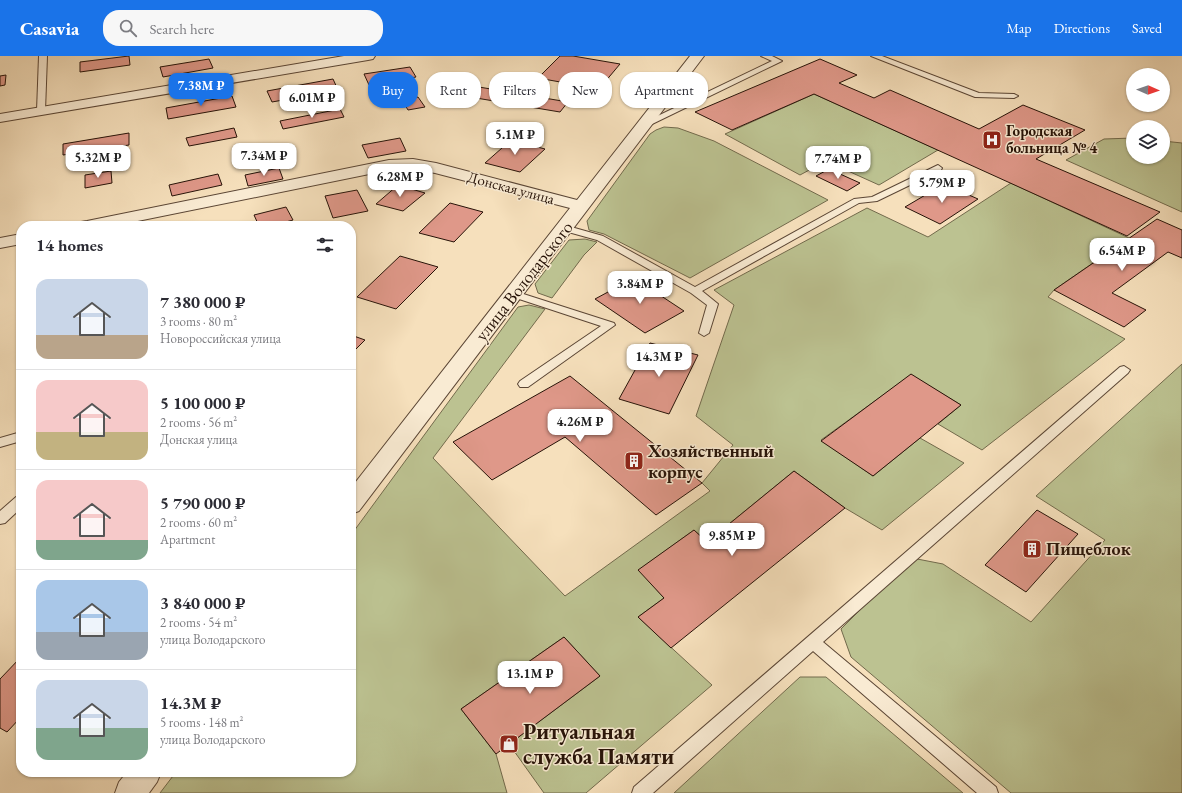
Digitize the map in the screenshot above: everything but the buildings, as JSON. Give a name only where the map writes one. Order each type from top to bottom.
[{"type":"street","points":[[0,118],[368,56]]},
{"type":"street","name":"улица Володарского","points":[[356,499],[697,56]]},
{"type":"street","name":"Донская улица","points":[[112,221],[389,165],[413,164],[436,168],[581,206]]},
{"type":"street","points":[[0,244],[16,240]]},
{"type":"street","points":[[130,793],[142,777]]},
{"type":"lane","points":[[42,111],[43,56]]},
{"type":"lane","points":[[645,124],[780,60],[765,56]]},
{"type":"lane","points":[[875,56],[978,96],[1014,96]]},
{"type":"lane","points":[[695,290],[857,201],[874,199],[938,168]]},
{"type":"lane","points":[[564,228],[600,238],[695,290],[713,304],[704,333]]},
{"type":"lane","points":[[514,294],[610,325],[524,384]]},
{"type":"lane","points":[[640,793],[1124,370]]},
{"type":"lane","points":[[0,443],[16,438]]},
{"type":"lane","points":[[0,519],[16,506]]},
{"type":"lane","points":[[813,642],[990,793]]},
{"type":"green space","points":[[814,94],[938,150],[879,185],[826,161],[800,175],[725,134]]},
{"type":"green space","points":[[664,127],[678,128],[714,141],[828,200],[690,278],[604,234],[589,230],[587,221],[650,134]]},
{"type":"green space","points":[[1126,138],[1126,164],[1170,164],[1170,142],[1182,143],[1182,212],[1066,160],[1104,139]]},
{"type":"green space","points":[[1011,183],[1129,238],[1054,290],[1048,297],[1125,339],[982,450],[938,424],[961,405],[911,375],[821,440],[873,476],[920,438],[964,463],[882,530],[845,508],[794,471],[707,542],[694,530],[639,570],[664,598],[638,617],[712,685],[586,793],[544,793],[509,744],[600,676],[564,637],[461,709],[496,754],[507,793],[160,793],[172,777],[356,777],[356,528],[518,307],[529,305],[545,309],[433,458],[565,596],[710,491],[702,483],[733,445],[696,416],[734,305],[714,290],[867,208],[928,237]]},
{"type":"green space","points":[[585,239],[597,242],[584,255],[552,298],[538,293],[535,284],[569,240]]},
{"type":"green space","points":[[1182,364],[1182,793],[1011,793],[851,657],[841,629],[912,558],[943,564],[1031,622],[1105,540],[1036,496]]},
{"type":"green space","points":[[800,677],[826,677],[963,793],[674,793]]},
{"type":"place","name":"Городская больница № 4","points":[[992,140]]},
{"type":"place","name":"Хозяйственный корпус","points":[[634,461]]},
{"type":"place","name":"Пищеблок","points":[[1032,549]]},
{"type":"place","name":"Ритуальная служба Памяти","points":[[509,744]]}]
